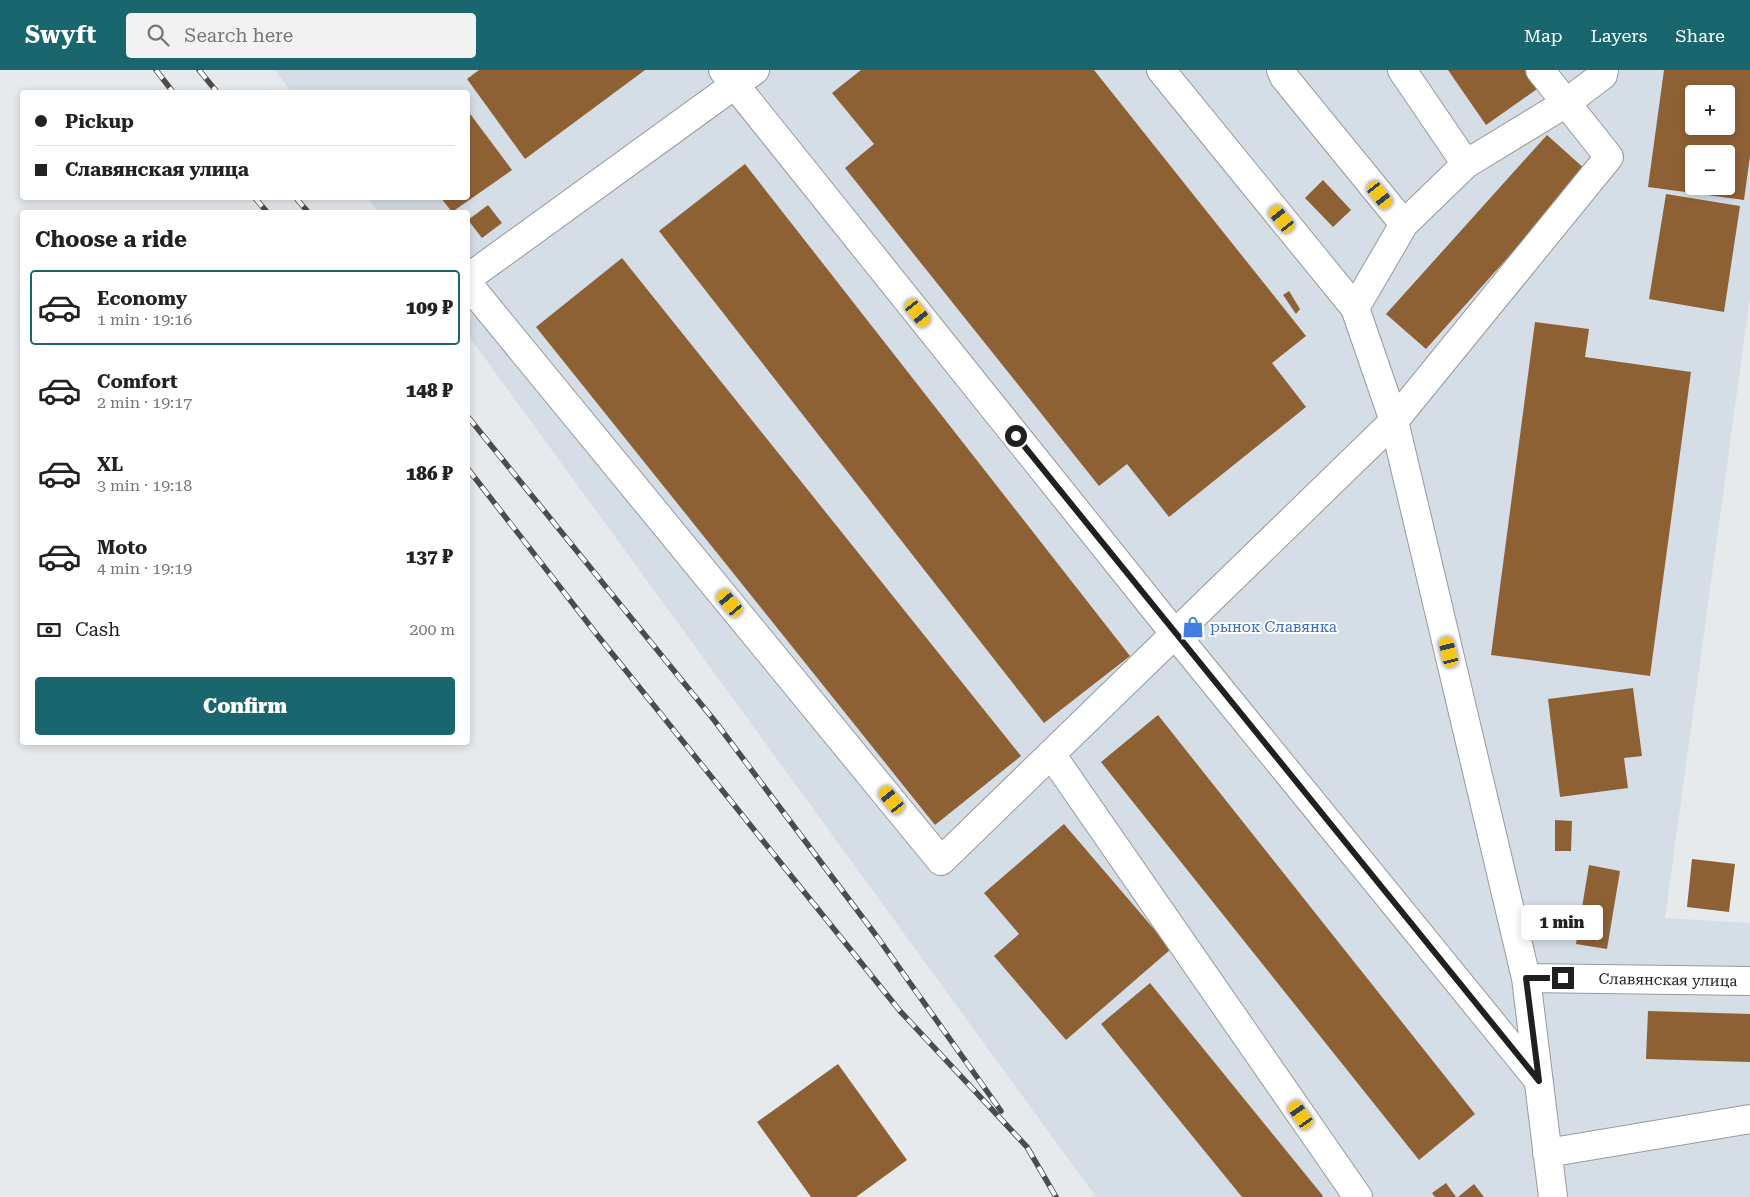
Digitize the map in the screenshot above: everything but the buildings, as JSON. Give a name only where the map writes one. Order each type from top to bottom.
[{"type":"street","points":[[1161,70],[1355,308],[1394,421],[1526,978],[1553,1197]]},
{"type":"street","points":[[1281,70],[1284,77],[1404,224]]},
{"type":"street","points":[[1402,70],[1466,164]]},
{"type":"street","points":[[470,286],[942,861],[1394,421],[1610,157],[1540,70]]},
{"type":"street","points":[[1355,308],[1404,224],[1466,164],[1566,103],[1603,75],[1604,70]]},
{"type":"street","points":[[470,276],[738,75],[1175,634],[1539,1081]]},
{"type":"street","points":[[1051,754],[1358,1197]]},
{"type":"street","name":"Славянская улица","points":[[1526,978],[1750,981]]},
{"type":"street","points":[[1547,1153],[1750,1119]]},
{"type":"shaded area","name":"рынок Славянка","points":[[275,70],[1750,70],[1750,297],[1665,918],[1750,923],[1750,1197],[1096,1197],[470,338],[470,210],[377,210],[369,200],[470,200],[470,90],[290,90]]},
{"type":"railway","points":[[156,70],[171,90]]},
{"type":"railway","points":[[199,70],[215,90]]},
{"type":"railway","points":[[257,200],[265,210]]},
{"type":"railway","points":[[298,200],[306,210]]},
{"type":"railway","points":[[470,419],[714,720],[878,938],[1001,1111]]},
{"type":"railway","points":[[470,472],[598,636],[900,1011],[1027,1147],[1056,1197]]},
{"type":"place","name":"рынок Славянка","points":[[1193,627]]},
{"type":"route","points":[[1016,436],[1539,1081],[1526,978],[1563,978]]}]
